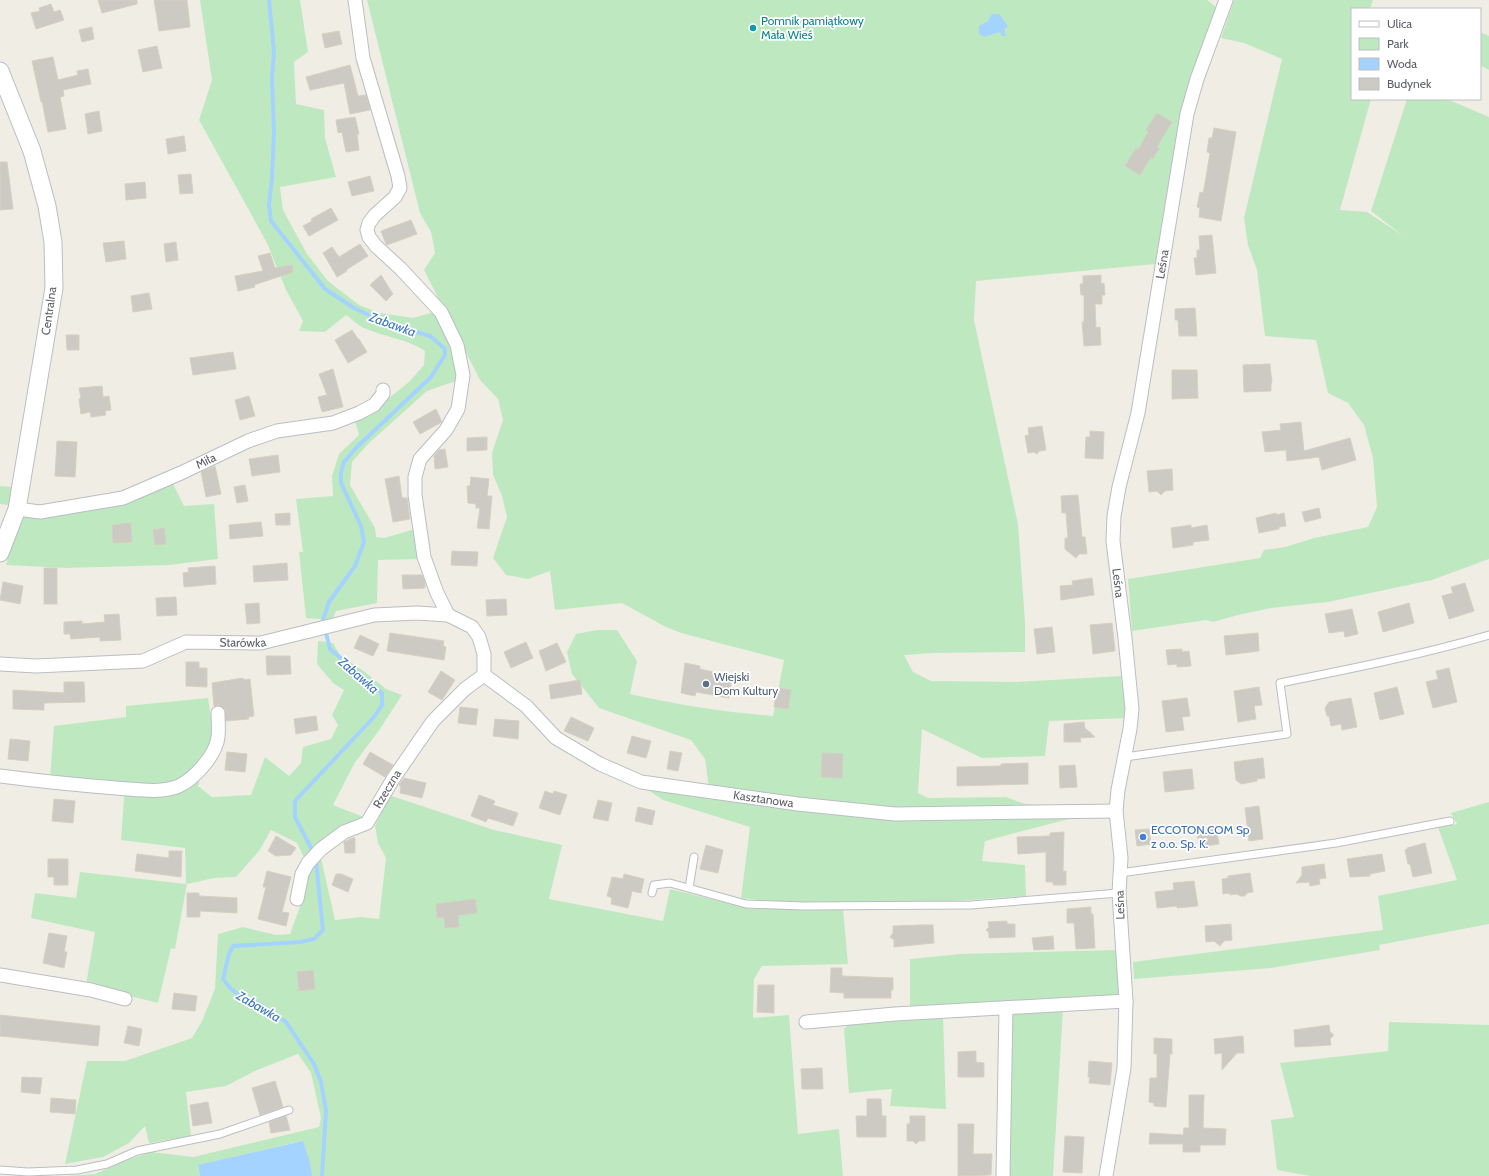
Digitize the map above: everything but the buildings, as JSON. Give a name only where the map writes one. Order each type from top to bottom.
[{"type":"street","points":[[355,0],[363,58],[398,176],[400,188],[395,197],[375,215],[369,223],[367,230],[369,237],[376,246],[402,269],[441,312],[457,345],[463,376],[458,409],[446,430],[420,459],[415,477],[415,495],[424,557],[437,593],[448,614]]},
{"type":"street","name":"Leśna","points":[[1106,1176],[1124,1068],[1126,1001],[1119,893],[1121,858],[1116,810],[1132,709],[1113,541],[1114,516],[1119,487],[1138,413],[1187,114],[1197,79],[1226,0]]},
{"type":"street","name":"Centralna","points":[[0,71],[32,151],[47,206],[53,242],[54,288],[17,509],[0,553]]},
{"type":"street","name":"Miła","points":[[17,509],[40,512],[123,498],[181,473],[248,440],[277,431],[333,423],[359,413],[374,405],[383,394],[383,390]]},
{"type":"street","name":"Starówka","points":[[0,664],[36,666],[143,661],[186,642],[261,643],[374,615],[417,613],[448,614],[472,627],[479,637],[484,654],[484,675]]},
{"type":"street","name":"Kasztanowa","points":[[484,675],[526,706],[556,738],[600,764],[641,782],[798,804],[895,814],[1116,810]]},
{"type":"street","name":"Rzeczna","points":[[297,899],[302,874],[308,863],[322,849],[344,832],[367,823],[393,779],[433,721],[465,690],[484,675]]},
{"type":"street","points":[[0,776],[81,786],[140,790],[174,788],[193,777],[209,758],[217,743],[218,713]]},
{"type":"street","points":[[0,975],[91,990],[125,999]]},
{"type":"street","points":[[806,1022],[895,1014],[1126,1001]]},
{"type":"street","points":[[1003,1176],[1006,1008]]},
{"type":"lane","points":[[1125,757],[1287,734],[1280,683],[1370,665],[1455,645],[1489,635]]},
{"type":"lane","points":[[1120,873],[1336,843],[1450,821]]},
{"type":"lane","points":[[688,888],[694,856]]},
{"type":"lane","points":[[652,894],[654,885],[670,883],[746,904],[803,906],[971,905],[1119,893]]},
{"type":"lane","points":[[0,1170],[28,1172],[77,1170],[107,1164],[137,1151],[220,1134],[289,1110]]},
{"type":"green space","points":[[200,0],[300,0],[308,52],[294,62],[296,104],[324,110],[325,138],[336,177],[280,187],[283,210],[307,254],[328,281],[359,305],[380,313],[413,318],[434,312],[447,332],[456,358],[456,381],[427,391],[368,444],[352,462],[350,485],[375,528],[376,537],[384,538],[415,529],[420,559],[378,560],[377,603],[336,611],[332,620],[306,618],[299,552],[303,552],[296,499],[333,496],[332,476],[339,454],[359,435],[354,418],[382,404],[410,381],[424,365],[425,351],[411,344],[364,328],[346,315],[325,332],[299,331],[303,321],[286,290],[267,243],[199,120],[212,80]]},
{"type":"green space","points":[[367,0],[1207,0],[1216,7],[1185,95],[1155,264],[976,281],[974,320],[1018,524],[1025,622],[1025,652],[934,653],[904,655],[913,672],[931,681],[1016,682],[1121,676],[1125,702],[1125,718],[1049,721],[1045,756],[982,758],[922,729],[918,793],[928,798],[1006,797],[1025,804],[1066,807],[1084,815],[985,841],[982,861],[1025,865],[1026,896],[955,901],[785,903],[741,898],[750,827],[663,800],[648,790],[694,794],[709,788],[705,759],[691,740],[599,708],[572,674],[567,652],[576,634],[597,630],[617,630],[637,661],[630,694],[666,702],[719,710],[773,716],[784,660],[681,633],[664,626],[622,603],[555,610],[550,571],[528,579],[506,575],[493,558],[507,517],[502,496],[493,475],[492,453],[503,420],[498,399],[480,380],[424,270],[435,253],[431,232],[420,213]]},
{"type":"green space","points":[[1234,0],[1373,0],[1370,8],[1351,8],[1351,100],[1371,100],[1340,210],[1367,212],[1402,235],[1371,211],[1407,100],[1449,100],[1489,117],[1489,559],[1432,580],[1328,602],[1271,608],[1213,622],[1206,620],[1132,631],[1128,579],[1260,558],[1264,550],[1285,547],[1314,538],[1368,527],[1377,507],[1373,458],[1364,425],[1348,403],[1328,393],[1316,340],[1265,336],[1257,270],[1248,245],[1244,218],[1282,59],[1244,43],[1221,38]]},
{"type":"green space","points":[[1481,32],[1489,36],[1489,70],[1481,66]]},
{"type":"green space","points":[[172,482],[184,506],[214,504],[218,559],[169,565],[66,568],[6,565],[20,517],[24,514]]},
{"type":"green space","points":[[0,486],[13,487],[9,505],[0,504]]},
{"type":"green space","points":[[318,641],[333,643],[340,655],[386,689],[402,695],[380,729],[354,764],[333,805],[366,818],[305,860],[297,843],[271,830],[259,851],[236,877],[214,878],[187,884],[175,949],[171,948],[158,1003],[86,985],[95,932],[31,918],[35,893],[76,898],[80,872],[186,884],[185,848],[121,840],[125,784],[50,778],[54,726],[126,717],[126,706],[208,698],[213,730],[198,786],[212,797],[251,795],[265,757],[289,776],[301,763],[303,747],[331,739],[338,725],[332,715],[344,690],[333,683],[317,664]]},
{"type":"green space","points":[[389,795],[494,830],[562,845],[549,899],[663,921],[670,889],[751,909],[843,909],[848,964],[762,966],[754,979],[753,1018],[789,1015],[798,1134],[839,1129],[843,1176],[311,1176],[310,1162],[302,1141],[198,1166],[200,1176],[66,1176],[95,1174],[127,1160],[151,1152],[193,1157],[319,1127],[321,1118],[311,1073],[298,1054],[257,1070],[226,1086],[186,1092],[191,1136],[149,1143],[145,1126],[129,1143],[103,1157],[65,1164],[87,1061],[125,1061],[192,1038],[202,1021],[215,989],[218,934],[243,927],[276,935],[290,934],[302,901],[307,877],[320,854],[335,920],[361,917],[379,919],[386,858],[378,843],[375,826]]},
{"type":"green space","points":[[1489,802],[1489,924],[1379,945],[1380,950],[1271,968],[1134,979],[1133,962],[1383,930],[1378,896],[1457,880],[1438,827],[1457,824],[1451,813]]},
{"type":"green space","points":[[1117,950],[1119,995],[910,1006],[910,959],[961,954]]},
{"type":"green space","points":[[1063,1009],[1053,1176],[1009,1176],[1013,1012]]},
{"type":"green space","points":[[943,1016],[946,1109],[890,1106],[892,1089],[849,1093],[844,1029],[850,1023]]},
{"type":"green space","points":[[1389,1022],[1489,1025],[1489,1176],[1310,1176],[1277,1170],[1271,1120],[1294,1117],[1280,1063],[1388,1051]]},
{"type":"water","points":[[992,14],[999,14],[1008,26],[1004,30],[1006,36],[1002,36],[1000,32],[984,37],[979,34],[979,26],[988,21]]},
{"type":"water","points":[[303,1141],[310,1162],[312,1176],[200,1176],[198,1165]]},
{"type":"waterway","name":"Zabawka","points":[[269,0],[274,52],[272,78],[274,132],[269,205],[271,221],[325,289],[354,308],[383,322],[430,336],[445,349],[445,355],[431,377],[356,448],[344,462],[341,472],[341,483],[361,526],[364,542],[355,566],[329,602],[323,620]]},
{"type":"waterway","name":"Zabawka","points":[[312,850],[295,817],[295,801],[374,717],[382,705],[382,693],[330,649],[326,633]]},
{"type":"waterway","name":"Zabawka","points":[[316,861],[323,930],[314,939],[300,942],[233,946],[229,954],[223,979],[231,989],[242,997],[258,1003],[286,1022],[314,1064],[321,1082],[326,1111],[322,1176]]},
{"type":"place","name":"Pomnik pamiątkowy Mała Wieś","points":[[753,28]]},
{"type":"place","name":"Wiejski Dom Kultury","points":[[706,684]]},
{"type":"place","name":"ECCOTON.COM Sp z o.o. Sp. K.","points":[[1143,837]]}]
